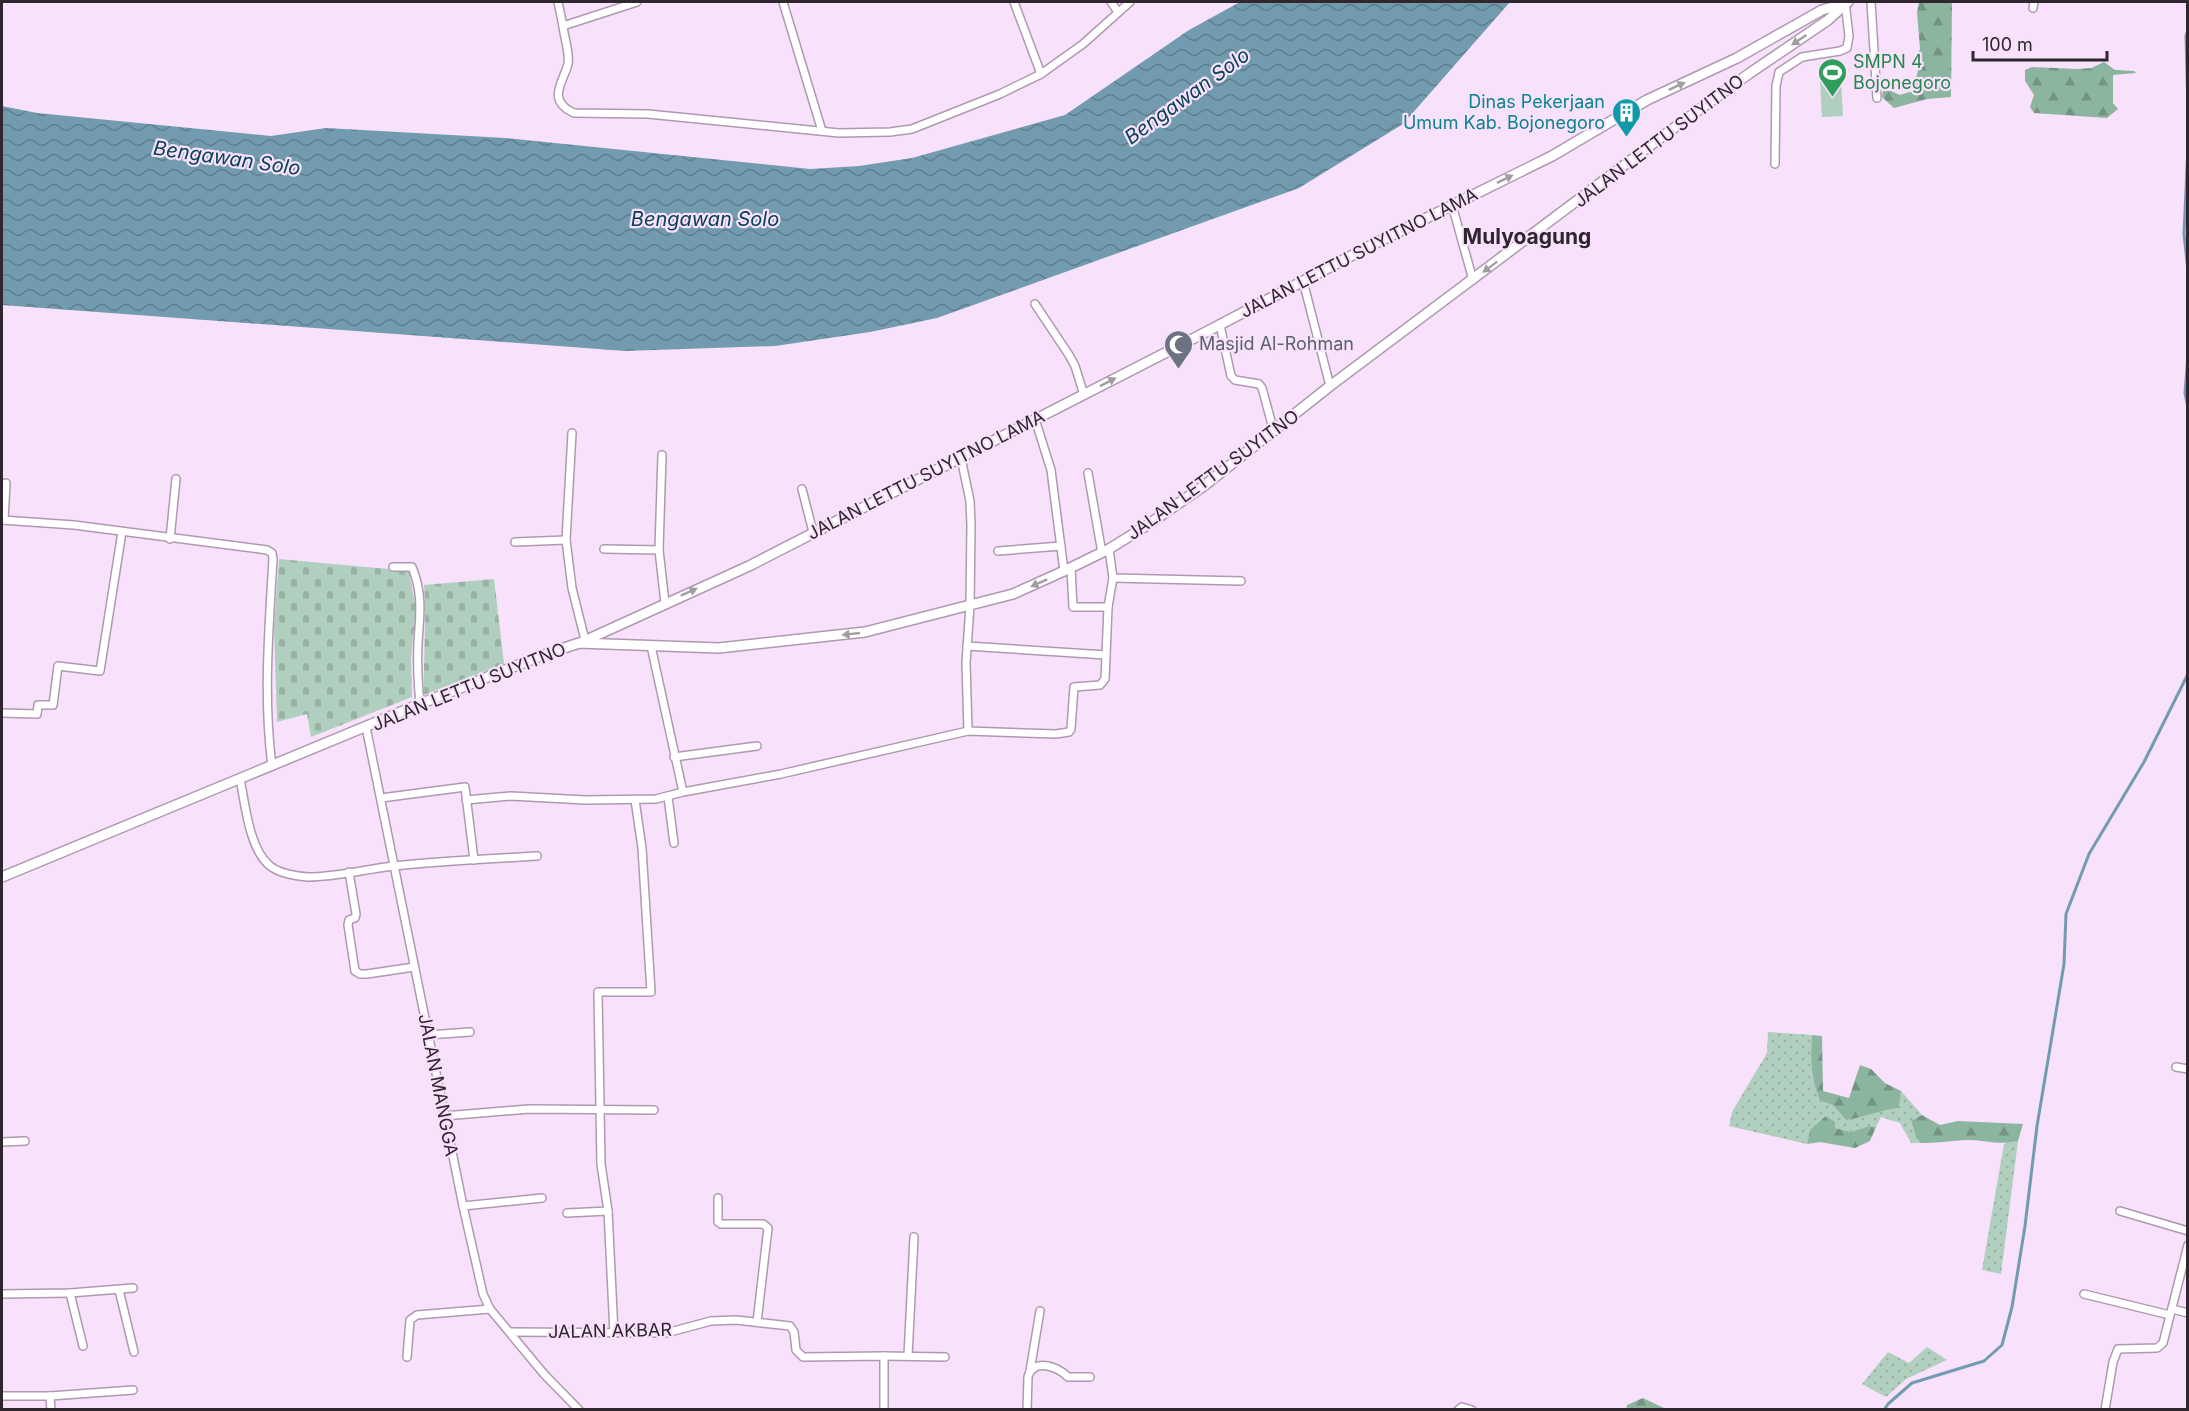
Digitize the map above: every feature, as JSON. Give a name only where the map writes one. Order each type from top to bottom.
[{"type":"main road","name":"JALAN LETTU SUYITNO LAMA","points":[[582,642],[749,566],[1303,281],[1552,156],[1647,100],[1737,58],[1822,10],[1846,2]]},
{"type":"main road","name":"JALAN LETTU SUYITNO","points":[[2,877],[538,657],[582,642],[719,648],[865,632],[1013,594],[1106,551],[1204,485],[1330,386],[1750,73],[1828,20],[1846,2]]},
{"type":"main road","points":[[1737,58],[1745,60],[1750,73]]},
{"type":"main road","points":[[621,624],[613,630],[612,636],[623,644]]},
{"type":"street","points":[[558,2],[568,63],[559,84],[559,95],[562,105],[574,113],[648,114],[839,133],[912,129],[1000,94],[1041,74],[1083,44],[1131,2]]},
{"type":"street","points":[[562,26],[637,2]]},
{"type":"street","points":[[783,2],[822,131]]},
{"type":"street","points":[[1014,2],[1041,74]]},
{"type":"street","points":[[1111,2],[1118,12]]},
{"type":"street","points":[[1775,164],[1776,86],[1779,72],[1802,57],[1846,48],[1849,36],[1846,2]]},
{"type":"street","points":[[1870,2],[1877,98]]},
{"type":"street","points":[[1452,205],[1473,280]]},
{"type":"street","points":[[1303,281],[1330,386]]},
{"type":"street","points":[[1035,304],[1070,355],[1084,394]]},
{"type":"street","points":[[1220,325],[1231,376],[1235,380],[1259,384],[1274,432]]},
{"type":"street","points":[[1035,419],[1051,470],[1060,546],[1067,569],[1073,607],[1108,607]]},
{"type":"street","points":[[572,433],[566,540],[570,578],[582,642]]},
{"type":"street","points":[[662,455],[659,549],[665,603]]},
{"type":"street","points":[[961,458],[969,501],[968,731]]},
{"type":"street","points":[[466,800],[511,796],[635,800],[668,797],[968,731],[1056,734],[1069,732],[1074,687],[1103,683],[1105,679],[1108,607],[1113,578],[1088,473]]},
{"type":"street","points":[[170,539],[176,479]]},
{"type":"street","points":[[6,483],[3,520],[74,525],[267,550],[272,553],[268,650],[268,738],[272,766]]},
{"type":"street","points":[[802,489],[813,532]]},
{"type":"street","points":[[2,713],[37,714],[38,705],[53,705],[58,666],[100,671],[122,532]]},
{"type":"street","points":[[515,542],[566,540]]},
{"type":"street","points":[[998,551],[1060,546]]},
{"type":"street","points":[[604,549],[659,549]]},
{"type":"street","points":[[393,567],[412,567],[418,581],[422,606],[418,642],[420,705]]},
{"type":"street","points":[[1113,578],[1240,581]]},
{"type":"street","points":[[651,646],[683,792]]},
{"type":"street","points":[[967,646],[1106,655]]},
{"type":"street","name":"JALAN MANGGA","points":[[366,727],[444,1116],[483,1294],[490,1309],[544,1374],[579,1410]]},
{"type":"street","points":[[674,757],[757,746]]},
{"type":"street","points":[[240,779],[251,831],[268,864],[277,870],[307,877],[395,866],[537,856]]},
{"type":"street","points":[[381,798],[465,787],[474,860]]},
{"type":"street","points":[[668,797],[674,843]]},
{"type":"street","points":[[614,1333],[608,1211],[602,1177],[598,992],[651,992],[646,902],[635,800]]},
{"type":"street","points":[[349,872],[356,914],[355,918],[349,920],[348,925],[355,971],[367,974],[414,968]]},
{"type":"street","points":[[428,1035],[470,1032]]},
{"type":"street","points":[[2176,1067],[2187,1069]]},
{"type":"street","points":[[444,1116],[529,1109],[654,1110]]},
{"type":"street","points":[[2,1142],[25,1141]]},
{"type":"street","points":[[463,1206],[542,1198]]},
{"type":"street","points":[[718,1198],[718,1222],[721,1224],[764,1224],[768,1228],[757,1322]]},
{"type":"street","points":[[567,1213],[608,1211]]},
{"type":"street","points":[[2120,1211],[2187,1231]]},
{"type":"street","points":[[908,1356],[914,1237]]},
{"type":"street","points":[[2106,1410],[2113,1362],[2118,1349],[2160,1347],[2163,1343],[2187,1249]]},
{"type":"street","points":[[2,1294],[70,1293],[133,1287]]},
{"type":"street","points":[[119,1290],[134,1352]]},
{"type":"street","points":[[70,1293],[83,1346]]},
{"type":"street","points":[[2084,1294],[2171,1312],[2187,1313]]},
{"type":"street","points":[[407,1357],[410,1320],[417,1314],[490,1309]]},
{"type":"street","points":[[1027,1410],[1030,1371],[1040,1311]]},
{"type":"street","name":"JALAN AKBAR","points":[[510,1332],[666,1334],[711,1321],[736,1320],[790,1326],[794,1332],[796,1350],[803,1357],[884,1356]]},
{"type":"street","points":[[884,1410],[884,1356],[945,1357]]},
{"type":"street","points":[[1030,1371],[1033,1368],[1049,1365],[1068,1377],[1089,1377]]},
{"type":"street","points":[[2,1396],[50,1396],[133,1390]]},
{"type":"street","points":[[50,1396],[51,1410]]},
{"type":"street","points":[[1458,1410],[1462,1407],[1472,1410]]},
{"type":"green space","points":[[1919,2],[1952,2],[1951,97],[1927,99],[1894,108],[1882,97],[1883,91],[1891,91],[1900,95],[1913,91],[1918,70],[1917,55],[1920,49],[1917,12]]},
{"type":"green space","points":[[2104,62],[2115,70],[2136,73],[2113,75],[2113,103],[2118,109],[2107,118],[2034,113],[2030,107],[2034,95],[2025,81],[2025,70],[2032,67],[2091,68]]},
{"type":"green space","name":"SMPN 4 Bojonegoro","points":[[1841,80],[1843,116],[1822,117],[1820,81]]},
{"type":"green space","points":[[279,559],[409,571],[416,609],[411,657],[412,697],[311,737],[307,714],[277,722],[274,627]]},
{"type":"green space","points":[[494,579],[504,664],[424,695],[424,585]]},
{"type":"green space","points":[[1768,1032],[1812,1035],[1812,1068],[1820,1101],[1833,1105],[1846,1120],[1899,1108],[1901,1091],[1922,1115],[1911,1122],[1916,1138],[1921,1143],[1911,1143],[1900,1123],[1881,1117],[1876,1127],[1869,1126],[1851,1132],[1835,1128],[1810,1130],[1807,1144],[1729,1126],[1732,1112],[1767,1053]]},
{"type":"green space","points":[[1812,1035],[1822,1036],[1823,1091],[1849,1098],[1860,1065],[1871,1069],[1885,1083],[1901,1091],[1899,1108],[1846,1120],[1833,1105],[1820,1101],[1812,1068]]},
{"type":"green space","points":[[1922,1115],[1940,1125],[1958,1121],[2023,1124],[2018,1141],[2004,1143],[1965,1140],[1921,1143],[1916,1138],[1911,1121]]},
{"type":"green space","points":[[1826,1116],[1835,1122],[1835,1128],[1851,1132],[1869,1126],[1876,1127],[1870,1141],[1855,1148],[1820,1142],[1807,1144],[1810,1130]]},
{"type":"green space","points":[[2018,1141],[2001,1274],[1982,1270],[2004,1144]]},
{"type":"green space","points":[[1927,1347],[1947,1360],[1906,1379],[1886,1397],[1862,1384],[1888,1352],[1909,1363]]},
{"type":"green space","points":[[1643,1398],[1666,1409],[1626,1409],[1627,1405]]},
{"type":"water","name":"Bengawan Solo","points":[[1240,2],[1510,2],[1403,124],[1299,188],[937,318],[870,332],[775,346],[625,351],[2,305],[2,106],[37,113],[271,136],[326,128],[505,138],[810,169],[859,166],[912,158],[1065,115],[1189,30]]},
{"type":"waterway","points":[[2188,30],[2186,36],[2188,109]]},
{"type":"waterway","points":[[2188,146],[2184,234],[2188,271]]},
{"type":"waterway","points":[[2188,356],[2185,393],[2188,408]]},
{"type":"waterway","points":[[1884,1410],[1912,1383],[1984,1361],[2002,1345],[2012,1307],[2037,1126],[2064,964],[2066,914],[2089,854],[2144,762],[2188,674]]},
{"type":"place","name":"SMPN 4 Bojonegoro","points":[[1832,98]]},
{"type":"place","name":"Dinas Pekerjaan Umum Kab. Bojonegoro","points":[[1626,138]]},
{"type":"place","name":"Masjid Al-Rohman","points":[[1178,370]]},
{"type":"district","name":"Mulyoagung","points":[[1527,237]]}]
